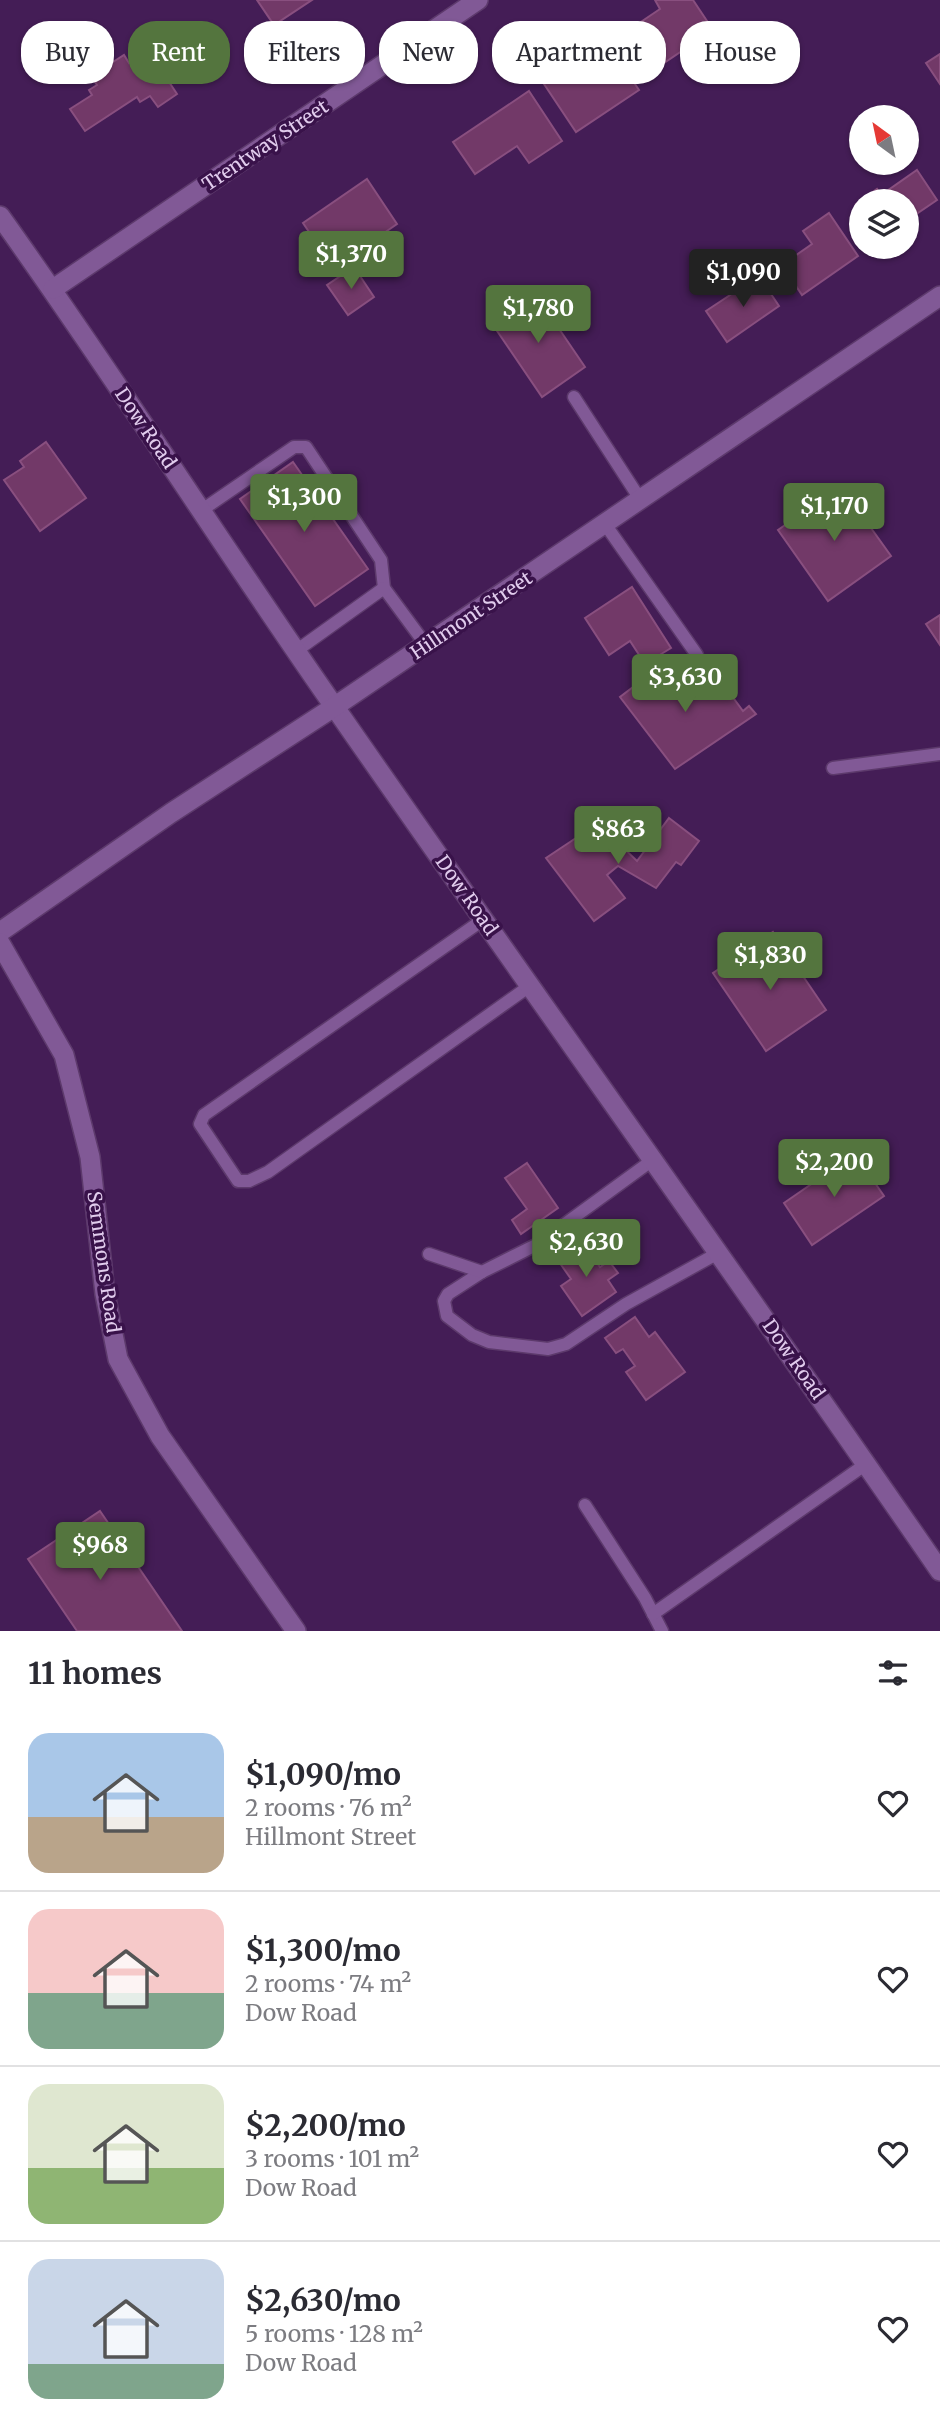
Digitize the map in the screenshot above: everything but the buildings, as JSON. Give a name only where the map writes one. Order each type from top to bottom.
[{"type":"street","name":"Trentway Street","points":[[53,289],[478,0]]},
{"type":"street","name":"Dow Road","points":[[0,216],[53,289],[334,707],[720,1252],[940,1571]]},
{"type":"street","name":"Hillmont Street","points":[[0,932],[170,813],[334,707],[940,296]]},
{"type":"street","name":"Semmons Road","points":[[0,943],[64,1055],[90,1157],[105,1294],[118,1359],[160,1436],[296,1631]]},
{"type":"lane","points":[[574,397],[640,499]]},
{"type":"lane","points":[[202,510],[294,447],[306,447],[381,560],[384,588],[426,645]]},
{"type":"lane","points":[[605,524],[697,655]]},
{"type":"lane","points":[[296,651],[384,588]]},
{"type":"lane","points":[[833,768],[940,754]]},
{"type":"lane","points":[[484,919],[204,1115],[200,1124],[238,1181],[249,1181],[268,1172],[531,985]]},
{"type":"lane","points":[[654,1159],[536,1245],[482,1272],[448,1294],[444,1301],[447,1316],[472,1335],[489,1342],[548,1349],[565,1343],[626,1304],[720,1252]]},
{"type":"lane","points":[[429,1254],[482,1272]]},
{"type":"lane","points":[[653,1614],[866,1464]]},
{"type":"lane","points":[[585,1505],[662,1631]]}]
